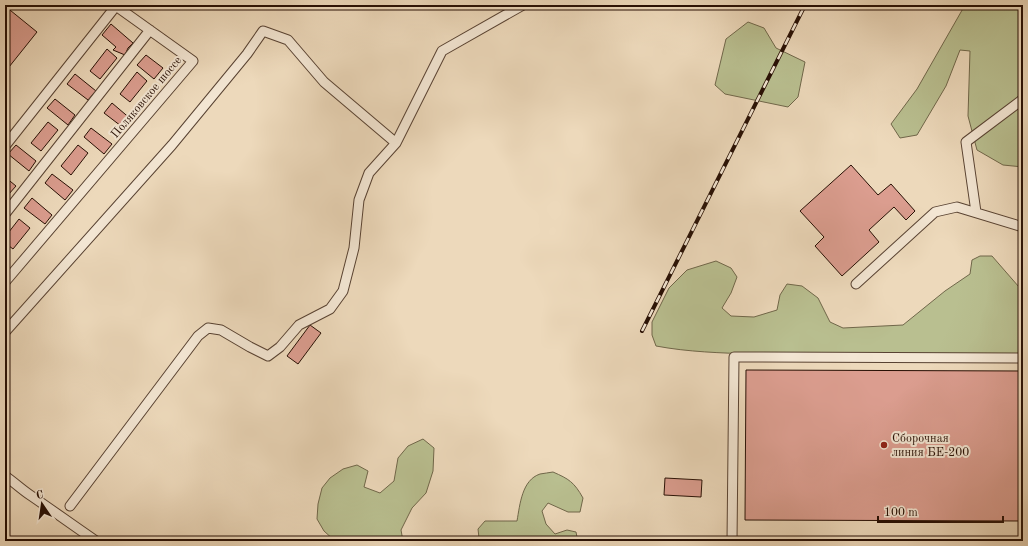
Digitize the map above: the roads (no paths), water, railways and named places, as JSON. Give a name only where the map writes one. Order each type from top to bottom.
[{"type":"street","points":[[70,506],[198,336],[208,328],[221,330],[268,356],[280,347],[299,324],[330,310],[344,291],[354,248],[359,200],[369,173],[396,143],[442,51],[523,5]]},
{"type":"street","name":"Поляковское шоссе","points":[[5,146],[116,6],[193,61],[5,282]]},
{"type":"street","points":[[5,214],[150,30]]},
{"type":"street","points":[[5,332],[172,145],[247,54],[263,31],[288,40],[324,82],[396,143]]},
{"type":"street","points":[[976,212],[966,142],[1023,99]]},
{"type":"street","points":[[856,284],[935,212],[957,207],[1023,227]]},
{"type":"street","points":[[732,541],[734,357],[1023,358]]},
{"type":"street","points":[[5,476],[29,495],[46,505],[96,541]]},
{"type":"railway","points":[[642,331],[805,5]]},
{"type":"place","name":"Сборочная линия БЕ-200","points":[[884,445]]}]
